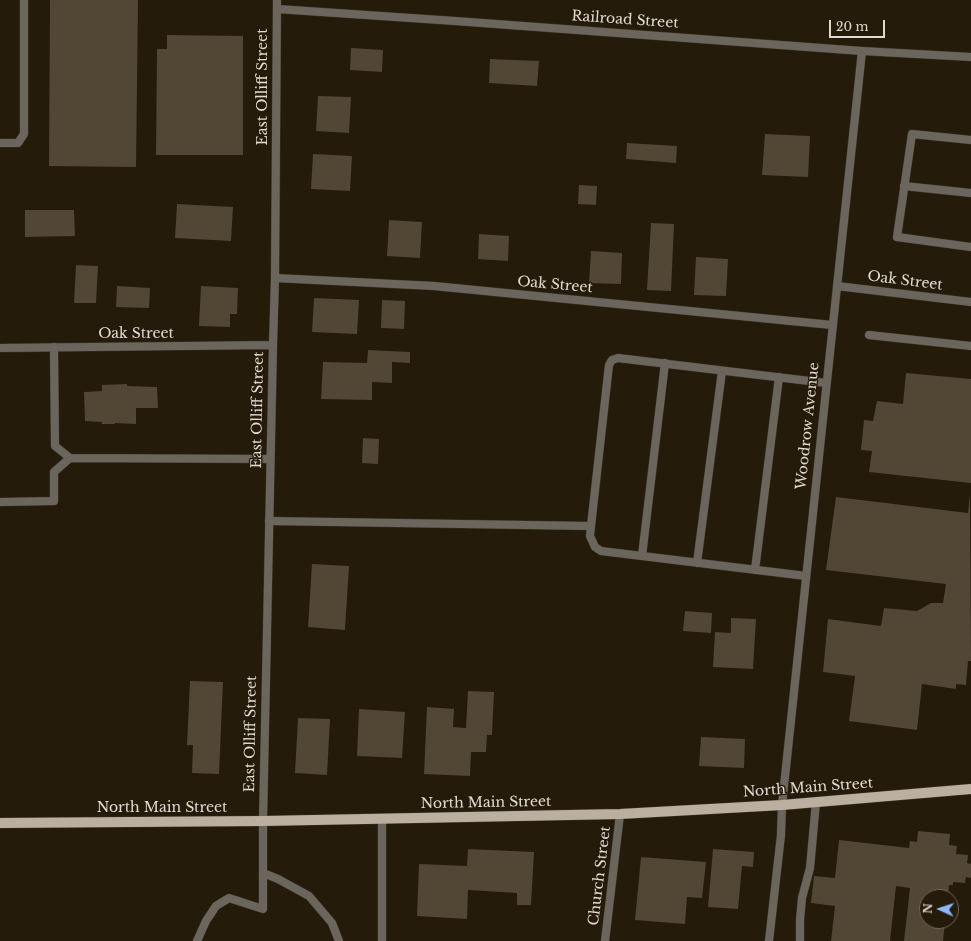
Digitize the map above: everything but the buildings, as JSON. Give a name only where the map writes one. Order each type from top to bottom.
[{"type":"main road","name":"North Main Street","points":[[0,823],[262,821],[620,814],[782,805],[971,789]]},
{"type":"street","points":[[0,144],[18,143],[24,134],[24,0]]},
{"type":"street","name":"East Olliff Street","points":[[197,941],[206,921],[216,906],[229,898],[264,909],[262,821],[275,278],[277,0]]},
{"type":"street","name":"Railroad Street","points":[[277,9],[862,51],[971,56]]},
{"type":"street","name":"Woodrow Avenue","points":[[769,941],[832,325],[862,51]]},
{"type":"street","points":[[971,140],[912,134],[897,237],[971,247]]},
{"type":"street","points":[[904,186],[971,193]]},
{"type":"street","name":"Oak Street","points":[[275,278],[434,286],[832,325]]},
{"type":"street","name":"Oak Street","points":[[837,286],[971,302]]},
{"type":"street","points":[[869,335],[971,346]]},
{"type":"street","name":"Oak Street","points":[[0,348],[273,346]]},
{"type":"street","points":[[54,347],[55,446],[70,458],[270,459]]},
{"type":"street","points":[[806,576],[601,552],[595,547],[590,536],[591,526],[609,365],[612,360],[618,358],[665,363],[826,383]]},
{"type":"street","points":[[642,556],[665,363]]},
{"type":"street","points":[[697,563],[722,371]]},
{"type":"street","points":[[755,570],[779,377]]},
{"type":"street","points":[[0,502],[54,501],[54,472],[70,458]]},
{"type":"street","points":[[269,522],[591,526]]},
{"type":"street","points":[[800,941],[802,898],[810,868],[816,802]]},
{"type":"street","name":"Church Street","points":[[605,941],[620,814]]},
{"type":"street","points":[[382,819],[382,941]]},
{"type":"street","points":[[263,873],[278,879],[309,896],[332,923],[339,941]]}]
